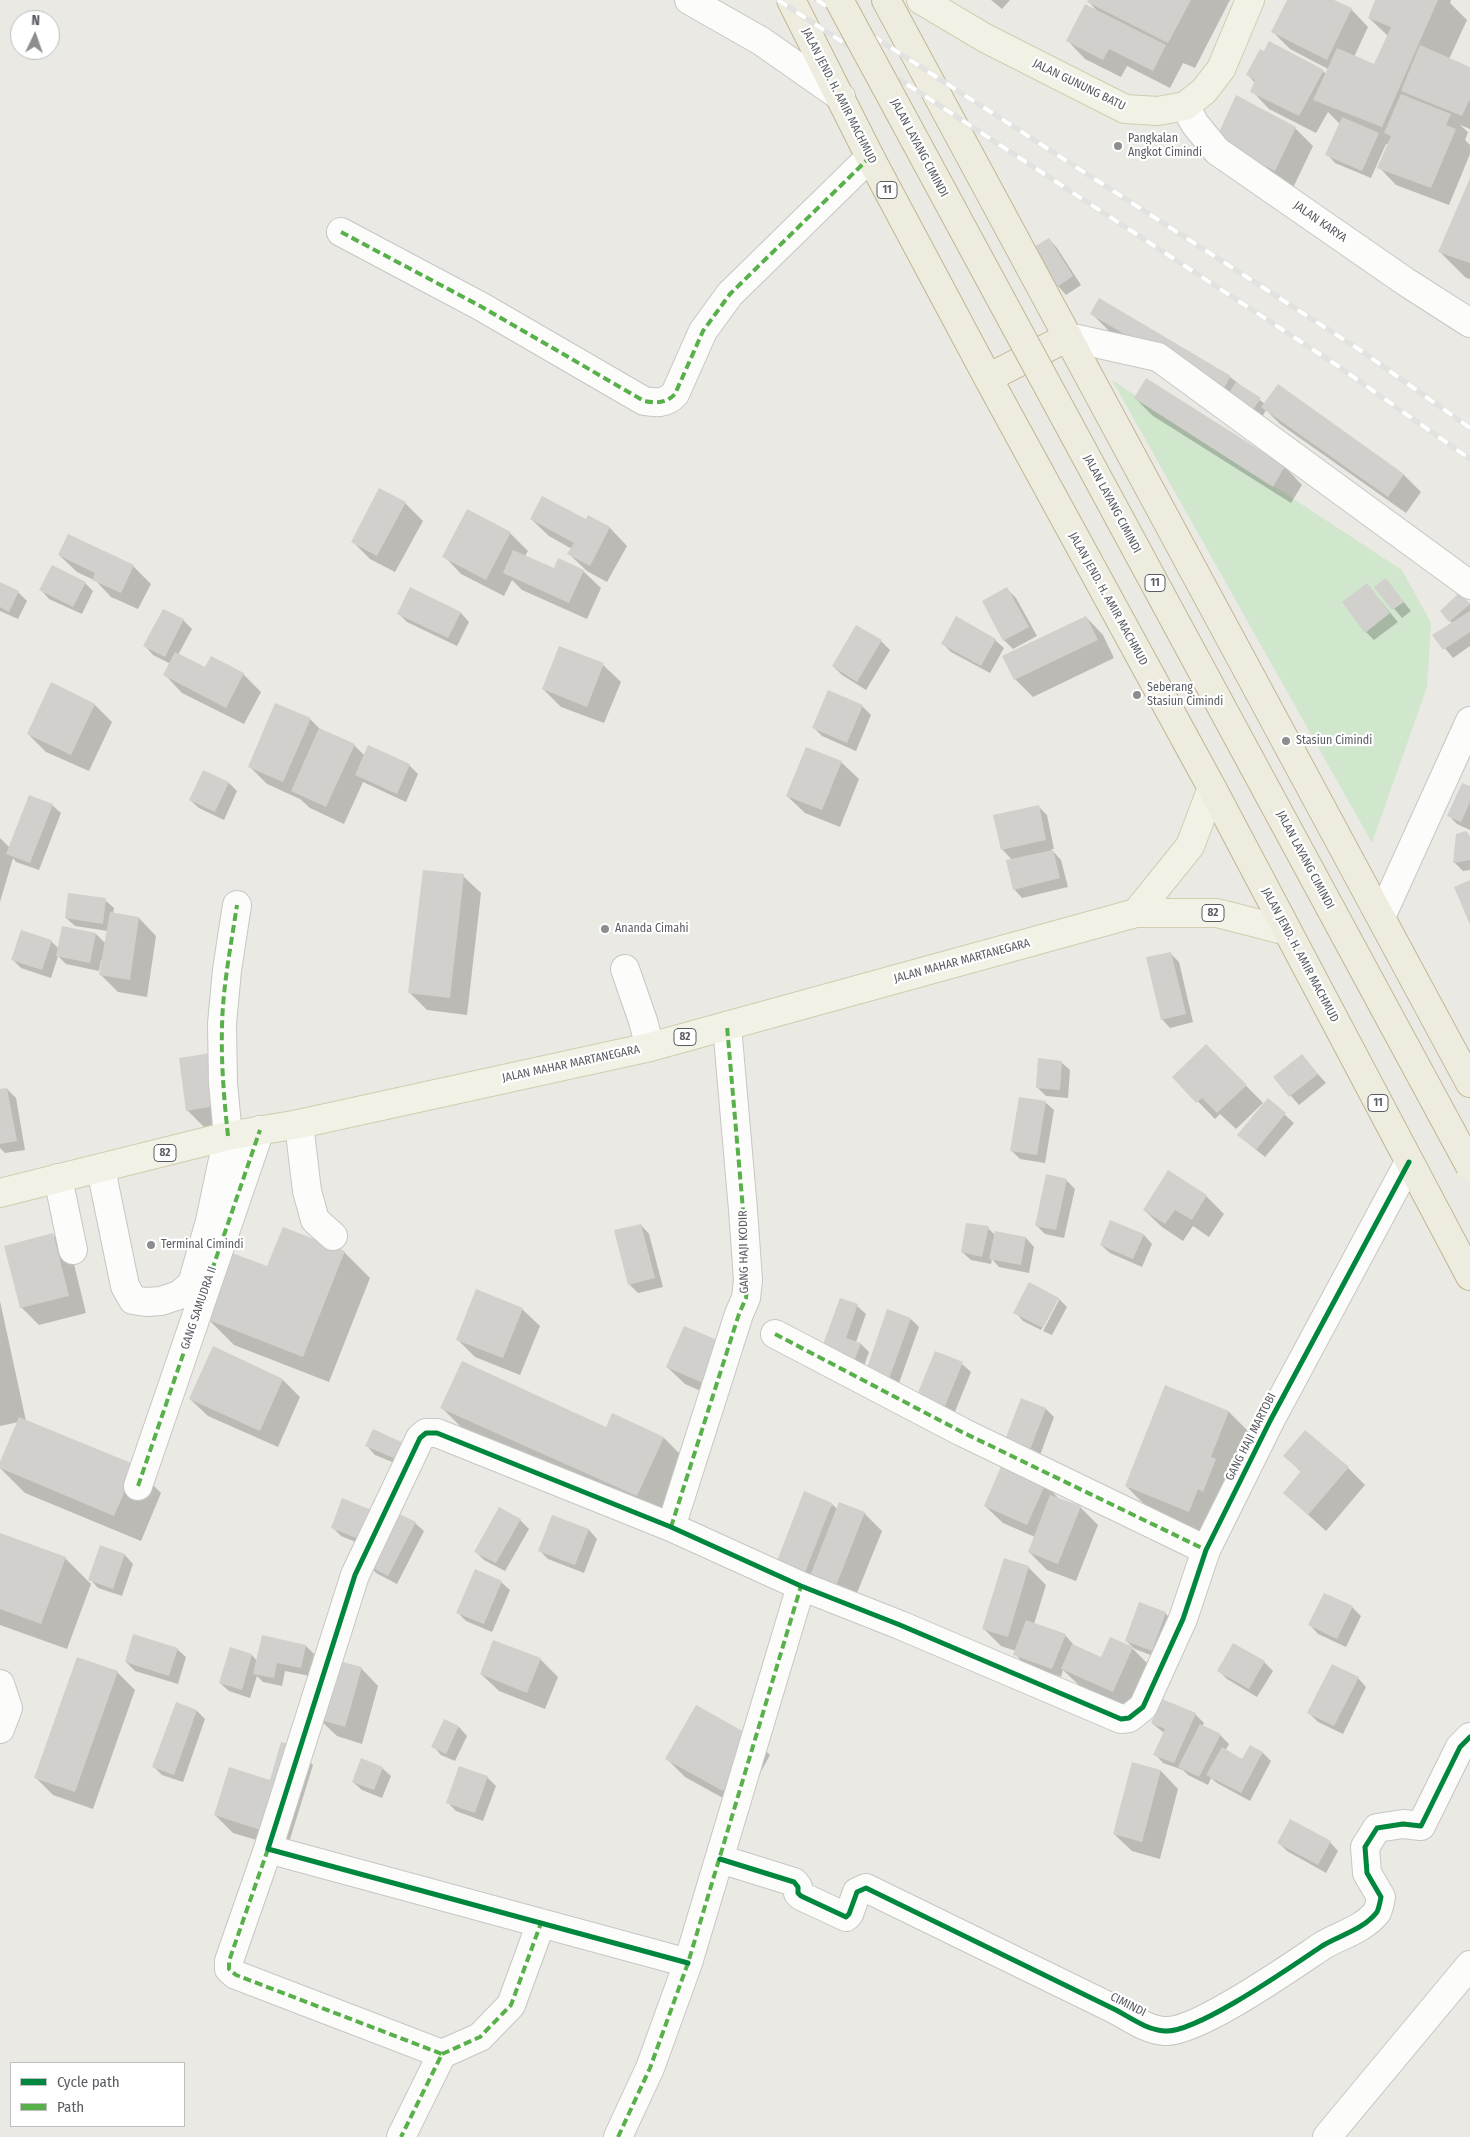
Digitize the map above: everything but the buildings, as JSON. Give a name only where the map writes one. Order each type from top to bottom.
[{"type":"highway","name":"JALAN JEND. H. AMIR MACHMUD","points":[[791,0],[870,157],[988,378],[1212,788],[1470,1276]]},
{"type":"highway","name":"JALAN LAYANG CIMINDI","points":[[840,0],[1470,1166]]},
{"type":"highway","points":[[886,0],[1470,1083]]},
{"type":"highway","points":[[988,378],[1068,337]]},
{"type":"main road","name":"JALAN GUNUNG BATU","points":[[921,0],[985,38],[1125,109],[1158,112],[1185,106],[1204,91],[1221,69],[1250,0]]},
{"type":"main road","points":[[1136,913],[1190,846],[1212,788]]},
{"type":"main road","name":"JALAN MAHAR MARTANEGARA","points":[[0,1193],[228,1136],[299,1124],[650,1047],[1136,913],[1217,913],[1287,930]]},
{"type":"street","points":[[689,0],[761,41],[841,97]]},
{"type":"street","name":"JALAN KARYA","points":[[1185,106],[1195,124],[1216,151],[1406,282],[1470,323]]},
{"type":"street","points":[[341,232],[482,307],[644,401],[656,403],[667,401],[675,394],[703,331],[730,294],[870,157]]},
{"type":"street","points":[[1068,337],[1158,357],[1470,585]]},
{"type":"street","points":[[1381,917],[1470,721]]},
{"type":"street","points":[[101,1169],[125,1286],[134,1300],[146,1302],[161,1301],[179,1296],[192,1284],[215,1202],[228,1136],[222,1083],[222,1024],[227,970],[237,905]]},
{"type":"street","points":[[625,969],[643,1020],[650,1047]]},
{"type":"street","name":"GANG HAJI KODIR","points":[[671,1527],[739,1314],[746,1298],[748,1280],[744,1210],[727,1026]]},
{"type":"street","points":[[299,1124],[307,1191],[315,1220],[333,1236]]},
{"type":"street","name":"GANG SAMUDRA II","points":[[138,1486],[260,1130]]},
{"type":"street","name":"GANG HAJI MARTOBI","points":[[801,1586],[900,1625],[1121,1719],[1129,1718],[1143,1708],[1183,1619],[1206,1550],[1270,1421],[1409,1162]]},
{"type":"street","points":[[58,1178],[73,1250]]},
{"type":"street","points":[[775,1334],[962,1432],[1206,1550]]},
{"type":"street","points":[[442,2054],[236,1975],[229,1968],[229,1961],[268,1849],[355,1575],[420,1438],[426,1433],[437,1433],[671,1527],[801,1586],[688,1963],[650,2068],[618,2137]]},
{"type":"street","points":[[0,1684],[8,1708],[0,1730]]},
{"type":"street","name":"CIMINDI","points":[[720,1859],[794,1882],[801,1896],[846,1917],[849,1914],[857,1892],[866,1888],[1116,2010],[1142,2025],[1165,2031],[1186,2028],[1259,1988],[1324,1945],[1353,1932],[1377,1912],[1381,1897],[1367,1873],[1364,1847],[1377,1828],[1403,1824],[1421,1826],[1460,1747],[1470,1737]]},
{"type":"street","points":[[268,1849],[688,1963]]},
{"type":"street","points":[[401,2137],[442,2054],[480,2037],[511,2005],[541,1923]]},
{"type":"street","points":[[1327,2137],[1470,1964]]},
{"type":"green space","points":[[1112,380],[1402,570],[1431,623],[1427,687],[1372,843]]},
{"type":"railway","points":[[778,0],[1335,364],[1470,459]]},
{"type":"railway","points":[[817,0],[1360,350],[1470,428]]},
{"type":"marked path","points":[[341,232],[482,307],[644,401],[661,402],[668,400],[675,394],[703,331],[730,294],[870,157]]},
{"type":"marked path","points":[[228,1136],[223,1081],[222,1026],[226,980],[237,905]]},
{"type":"marked path","points":[[671,1527],[739,1314],[746,1298],[748,1280],[727,1026]]},
{"type":"marked path","points":[[138,1486],[260,1130]]},
{"type":"marked path","points":[[775,1334],[962,1432],[1206,1550]]},
{"type":"marked path","points":[[618,2137],[650,2068],[688,1963],[801,1586]]},
{"type":"marked path","points":[[268,1849],[229,1961],[229,1969],[236,1975],[442,2054],[401,2137]]},
{"type":"marked path","points":[[442,2054],[480,2037],[511,2005],[541,1923]]},
{"type":"cycle path","points":[[688,1963],[268,1849],[355,1575],[420,1438],[426,1433],[437,1433],[671,1527],[801,1586],[900,1625],[1121,1719],[1129,1718],[1143,1707],[1183,1619],[1206,1550],[1270,1421],[1409,1162]]},
{"type":"cycle path","points":[[720,1859],[794,1882],[801,1896],[846,1917],[849,1914],[857,1892],[866,1888],[1146,2026],[1165,2031],[1180,2029],[1244,1997],[1322,1946],[1358,1928],[1377,1912],[1381,1897],[1367,1873],[1365,1847],[1377,1828],[1403,1824],[1421,1826],[1460,1747],[1470,1737]]},
{"type":"place","name":"Pangkalan Angkot Cimindi","points":[[1118,146]]},
{"type":"place","name":"Seberang Stasiun Cimindi","points":[[1137,695]]},
{"type":"place","name":"Stasiun Cimindi","points":[[1286,741]]},
{"type":"place","name":"Ananda Cimahi","points":[[605,929]]},
{"type":"place","name":"Terminal Cimindi","points":[[151,1245]]}]
